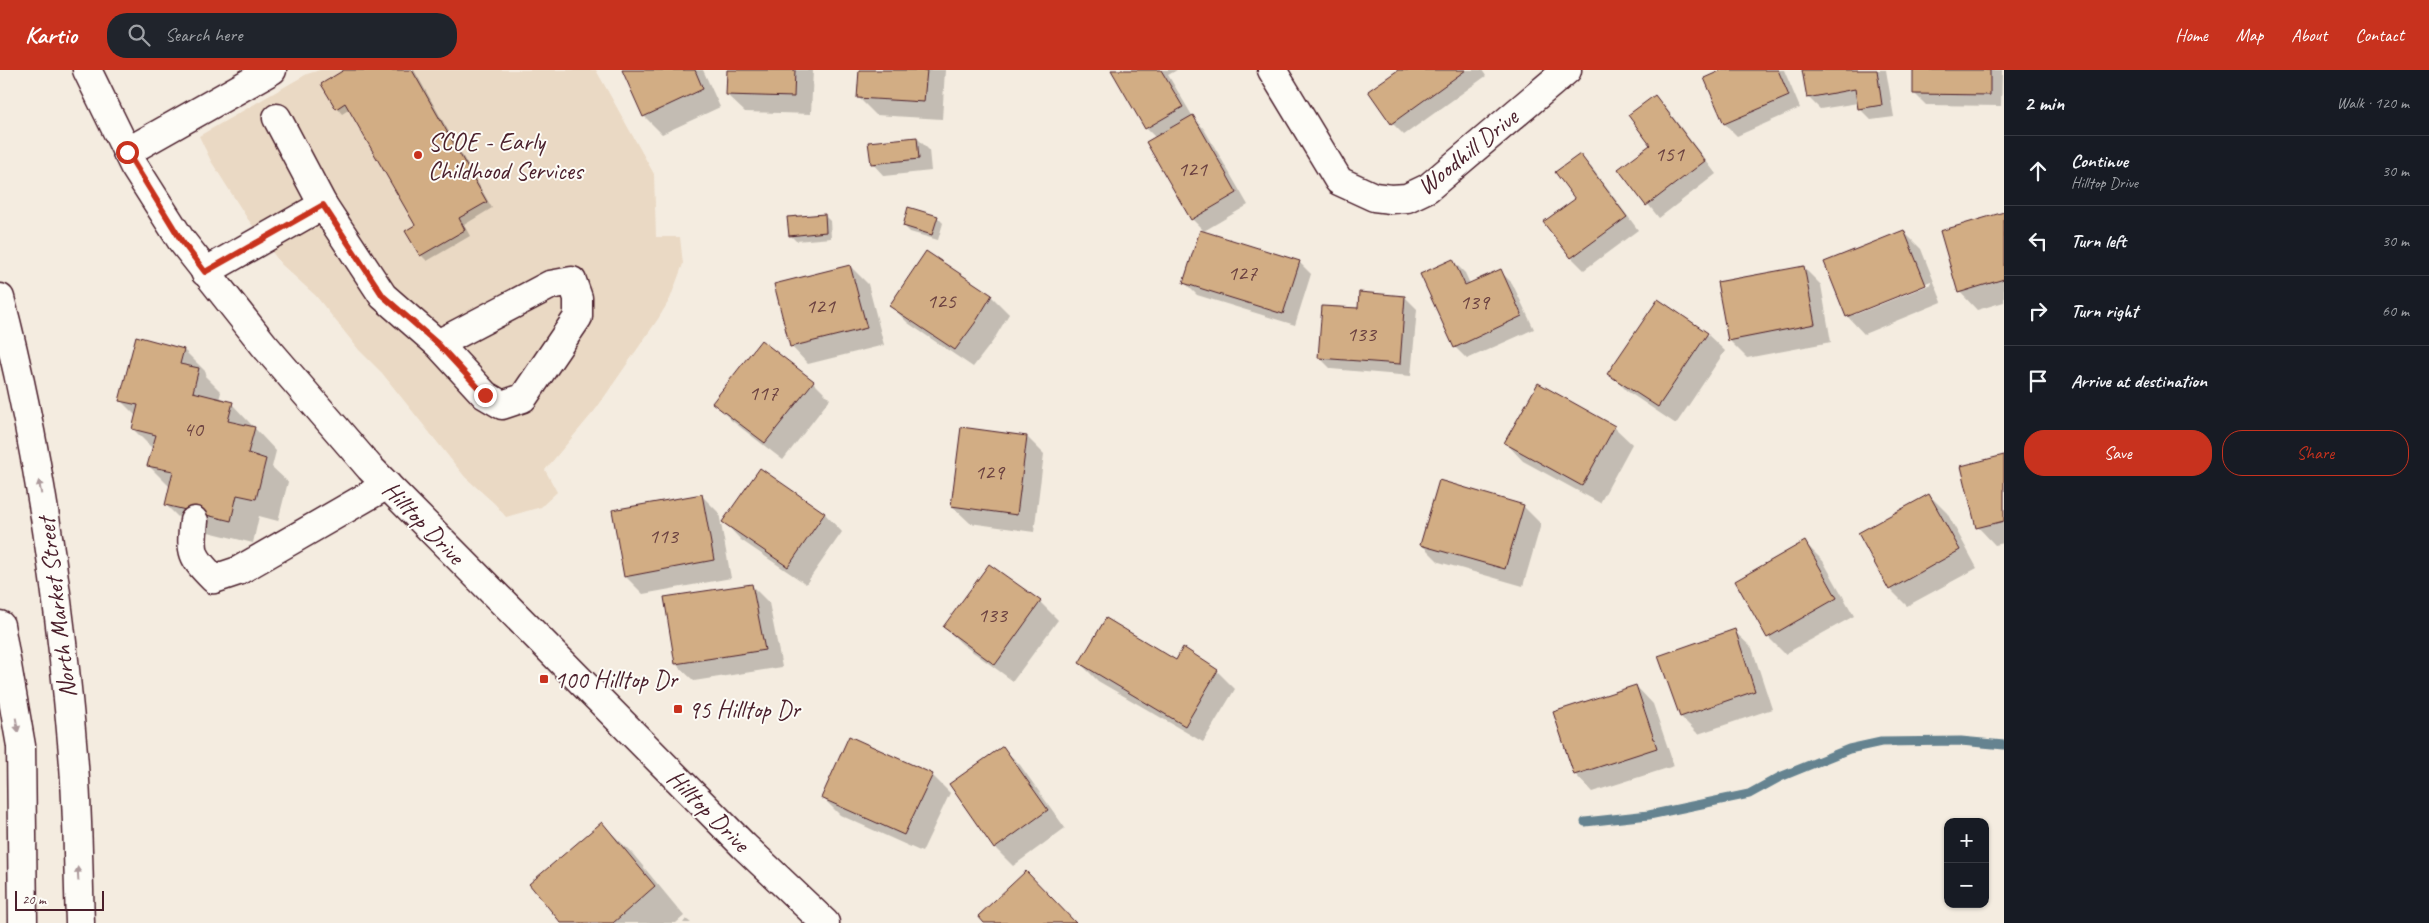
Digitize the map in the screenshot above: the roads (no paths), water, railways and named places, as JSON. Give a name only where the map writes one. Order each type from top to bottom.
[{"type":"main road","name":"Hilltop Drive","points":[[87,70],[127,152],[181,240],[264,345],[387,484],[730,832],[825,923]]},
{"type":"main road","points":[[127,152],[272,70]]},
{"type":"main road","name":"Woodhill Drive","points":[[1272,70],[1339,180],[1374,198],[1391,199],[1407,198],[1428,188],[1567,70]]},
{"type":"main road","points":[[276,118],[323,205],[383,296],[438,344],[485,395],[502,405],[523,398],[578,317],[578,298],[572,281],[550,285],[438,344]]},
{"type":"main road","points":[[205,272],[323,205]]},
{"type":"main road","name":"North Market Street","points":[[0,298],[20,373],[50,542],[73,754],[80,923]]},
{"type":"main road","points":[[194,522],[191,542],[196,561],[214,579],[238,571],[387,484]]},
{"type":"main road","points":[[0,625],[21,746],[23,923]]},
{"type":"waterway","points":[[1585,822],[1649,815],[1749,794],[1780,777],[1849,749],[1881,742],[1961,741],[2004,745]]},
{"type":"place","name":"SCOE - Early Childhood Services","points":[[418,155]]},
{"type":"place","name":"100 Hilltop Dr","points":[[544,679]]},
{"type":"place","name":"95 Hilltop Dr","points":[[678,709]]}]
